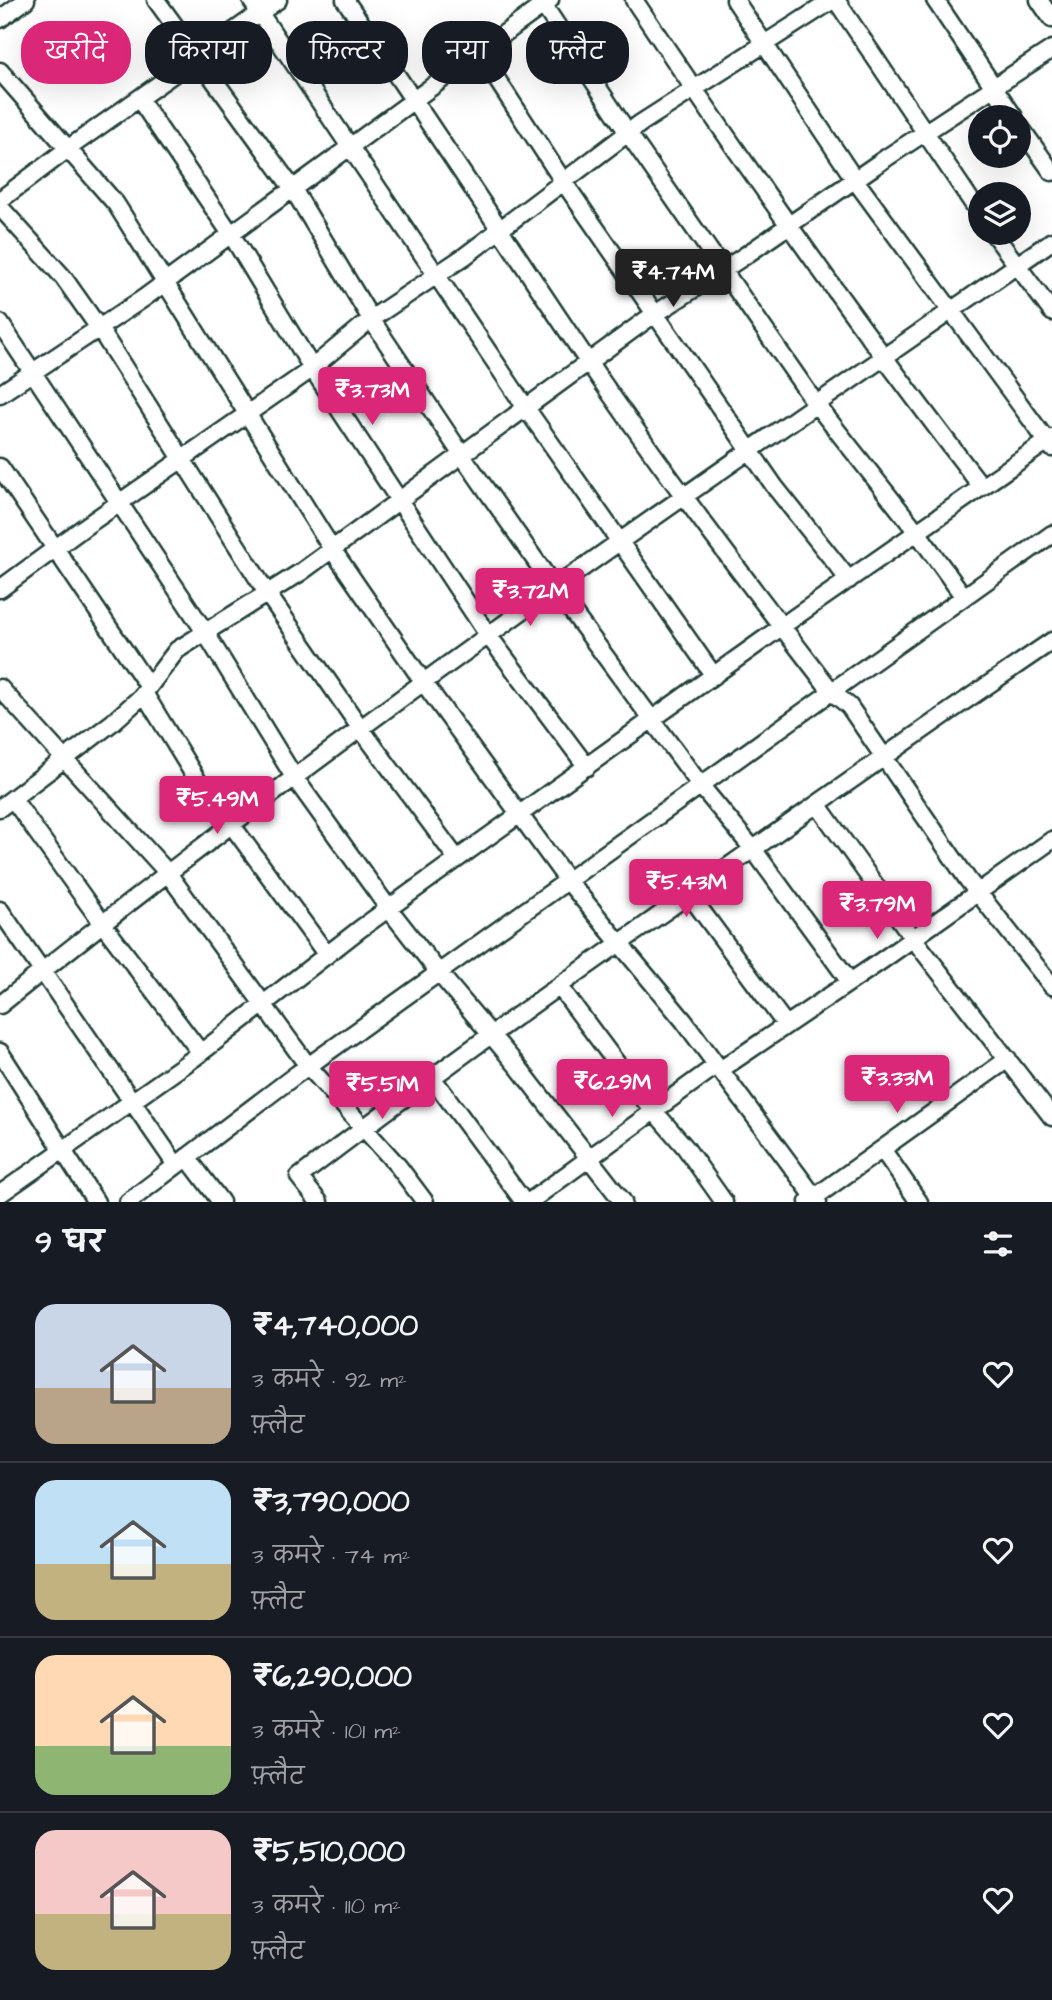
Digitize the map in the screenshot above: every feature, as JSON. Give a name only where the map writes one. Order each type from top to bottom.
[{"type":"street","points":[[0,19],[26,0]]},
{"type":"street","points":[[156,0],[172,21]]},
{"type":"street","points":[[239,21],[255,6],[278,0]]},
{"type":"street","points":[[345,0],[684,497],[832,692],[849,706],[978,892],[1052,986]]},
{"type":"street","points":[[634,0],[882,357],[982,487]]},
{"type":"street","points":[[0,1192],[201,1053],[457,859],[782,627],[1050,442],[855,180],[735,0]]},
{"type":"street","points":[[0,589],[312,368],[371,319],[438,275],[628,133],[834,0],[968,197]]},
{"type":"street","points":[[934,0],[1006,105]]},
{"type":"street","points":[[1039,0],[1052,19]]},
{"type":"street","points":[[512,27],[545,2],[628,133],[816,404],[918,532],[964,597]]},
{"type":"street","points":[[255,6],[526,408],[714,676]]},
{"type":"street","points":[[201,1053],[102,923],[6,804],[113,722],[147,690],[177,650],[332,549],[654,314],[1052,49]]},
{"type":"street","points":[[0,71],[116,204],[332,549],[424,683],[568,881],[719,1067],[814,1200],[1008,1059]]},
{"type":"street","points":[[0,200],[161,84]]},
{"type":"street","points":[[218,84],[293,189],[371,319],[461,455],[554,587],[701,786],[753,849],[850,982]]},
{"type":"street","points":[[0,394],[165,282],[435,84]]},
{"type":"street","points":[[500,84],[654,314],[775,487],[849,580]]},
{"type":"street","points":[[139,100],[231,234],[312,368],[488,635],[587,767]]},
{"type":"street","points":[[1031,142],[1052,172]]},
{"type":"street","points":[[0,207],[64,277],[267,593],[361,729],[457,859]]},
{"type":"street","points":[[0,1005],[230,824],[554,587],[1052,241]]},
{"type":"street","points":[[1001,245],[1052,312]]},
{"type":"street","points":[[0,323],[205,632],[294,777],[389,909],[590,1157],[623,1202]]},
{"type":"street","points":[[0,467],[147,690],[205,793],[327,955]]},
{"type":"street","points":[[128,1202],[308,1066],[1052,534]]},
{"type":"street","points":[[318,1202],[299,1177],[431,1076],[1052,641]]},
{"type":"street","points":[[0,688],[167,872],[308,1066],[398,1166],[425,1202]]},
{"type":"street","points":[[817,804],[913,938],[1052,1117]]},
{"type":"street","points":[[431,1076],[526,1202],[654,1111],[850,982],[1052,840]]},
{"type":"street","points":[[689,894],[786,1025]]},
{"type":"street","points":[[0,910],[131,1102],[221,1202]]},
{"type":"street","points":[[559,986],[654,1111],[685,1147],[724,1202]]},
{"type":"street","points":[[0,1052],[96,1202]]},
{"type":"street","points":[[882,1149],[919,1202]]}]
